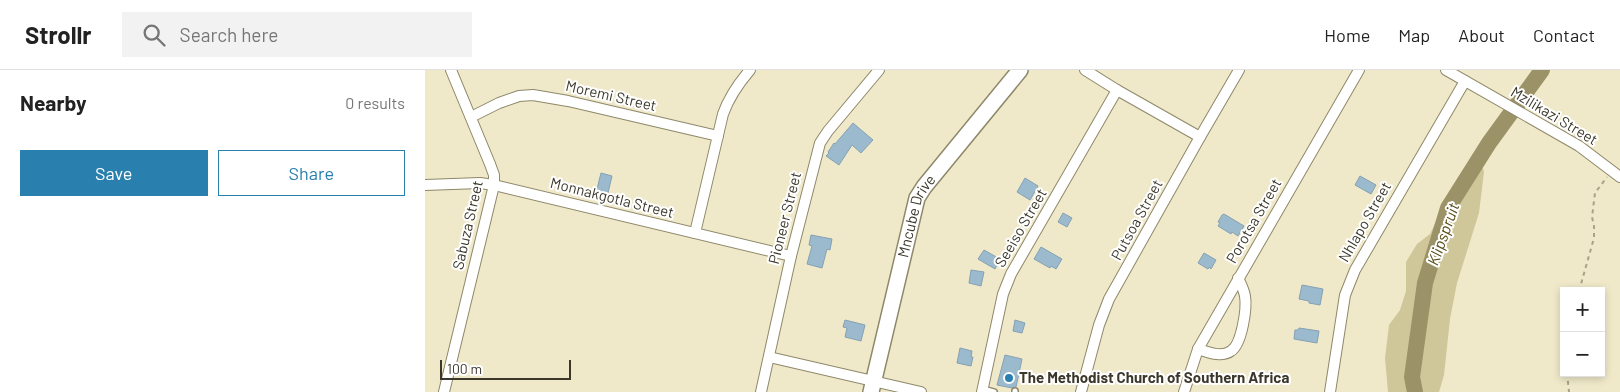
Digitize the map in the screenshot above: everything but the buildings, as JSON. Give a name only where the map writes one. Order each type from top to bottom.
[{"type":"street","name":"Sabuza Street","points":[[444,392],[494,185],[494,175],[490,164],[451,70]]},
{"type":"street","points":[[695,233],[723,114],[728,99],[749,70]]},
{"type":"street","name":"Pioneer Street","points":[[761,392],[791,256],[821,143],[828,131],[879,70]]},
{"type":"street","name":"Mncube Drive","points":[[872,386],[917,198],[923,187],[1020,70]]},
{"type":"street","points":[[1085,70],[1200,137]]},
{"type":"street","name":"Putsoa Street","points":[[1081,392],[1099,325],[1109,300],[1239,70]]},
{"type":"street","name":"Porotsa Street","points":[[1184,392],[1198,349],[1359,70]]},
{"type":"street","name":"Mzilikazi Street","points":[[1446,70],[1579,146],[1616,174]]},
{"type":"street","name":"Nhlapo Street","points":[[1330,392],[1345,295],[1355,270],[1465,81]]},
{"type":"street","name":"Seeiso Street","points":[[982,390],[1003,294],[1011,274],[1117,90]]},
{"type":"street","name":"Moremi Street","points":[[471,117],[499,103],[519,96],[533,95],[568,101],[718,136]]},
{"type":"street","name":"Monnakgotla Street","points":[[425,185],[480,183],[494,185],[791,256]]},
{"type":"street","points":[[1198,349],[1222,354],[1231,352],[1235,347],[1239,338],[1246,306],[1245,294],[1238,278]]},
{"type":"street","points":[[769,357],[872,386],[921,392]]},
{"type":"lane","points":[[982,390],[994,392]]},
{"type":"path","points":[[1580,287],[1593,238],[1594,226],[1592,217],[1595,193],[1616,174]]},
{"type":"path","points":[[1567,377],[1569,392]]},
{"type":"shaded area","points":[[1479,145],[1484,172],[1479,213],[1457,283],[1450,319],[1444,375],[1439,392],[1388,392],[1385,358],[1389,325],[1400,310],[1406,291],[1406,262],[1417,244],[1430,234],[1455,183]]},
{"type":"waterway","name":"Klipspruit","points":[[1415,392],[1412,377],[1425,283],[1448,208],[1489,143],[1542,70]]},
{"type":"place","name":"The Methodist Church of Southern Africa","points":[[1009,378]]}]
